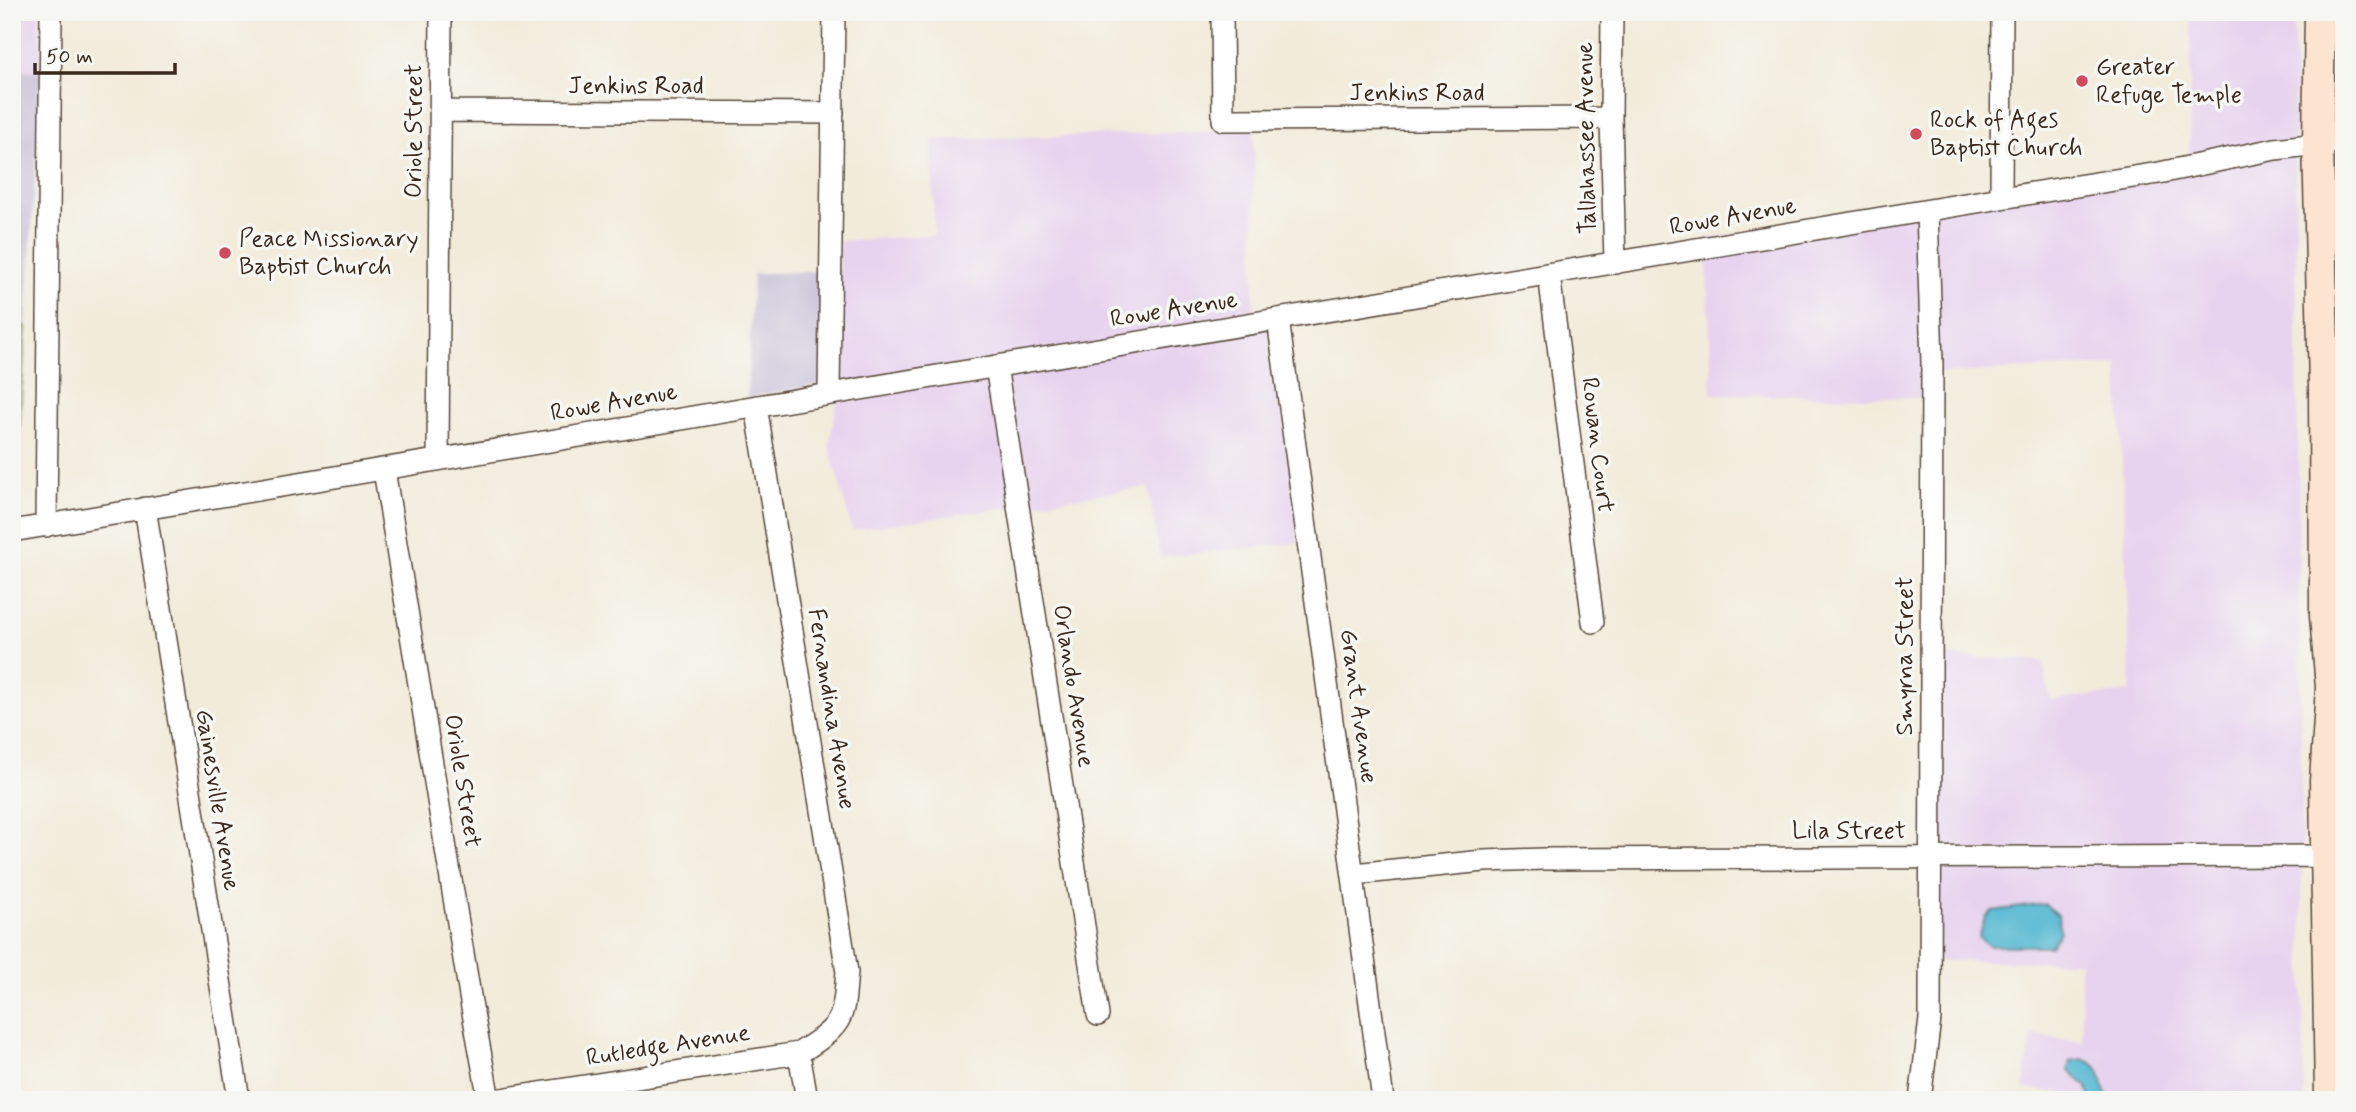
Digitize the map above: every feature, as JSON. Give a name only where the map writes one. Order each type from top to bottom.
[{"type":"main road","points":[[2320,12],[2331,142],[2334,372],[2325,616],[2331,687],[2325,760],[2335,858],[2330,1100]]},
{"type":"street","points":[[46,526],[51,12]]},
{"type":"street","name":"Oriole Street","points":[[438,460],[441,12]]},
{"type":"street","points":[[829,393],[834,12]]},
{"type":"street","name":"Jenkins Road","points":[[1222,12],[1223,120],[1611,118]]},
{"type":"street","name":"Tallahassee Avenue","points":[[1612,12],[1611,118],[1615,264]]},
{"type":"street","points":[[2001,198],[2002,12]]},
{"type":"street","name":"Jenkins Road","points":[[440,111],[833,113]]},
{"type":"street","name":"Rowe Avenue","points":[[12,531],[2159,173],[2275,149],[2331,142]]},
{"type":"street","name":"Smyrna Street","points":[[1920,1100],[1930,1019],[1932,362],[1927,211]]},
{"type":"street","name":"Rowan Court","points":[[1549,274],[1593,622]]},
{"type":"street","name":"Grant Avenue","points":[[1278,319],[1384,1100]]},
{"type":"street","name":"Orlando Avenue","points":[[996,366],[1098,1015]]},
{"type":"street","name":"Fernandina Avenue","points":[[756,406],[847,972],[838,1021]]},
{"type":"street","name":"Oriole Street","points":[[384,470],[489,1100]]},
{"type":"street","name":"Gainesville Avenue","points":[[145,508],[239,1100]]},
{"type":"street","name":"Lila Street","points":[[1354,874],[1484,861],[1543,859],[1930,856],[2335,858]]},
{"type":"street","name":"Rutledge Avenue","points":[[495,1100],[554,1095],[799,1053],[817,1042],[838,1021]]},
{"type":"street","points":[[799,1053],[807,1100]]},
{"type":"shaded area","points":[[12,12],[39,12],[41,71],[12,70]]},
{"type":"shaded area","points":[[2191,12],[2294,12],[2304,1100],[2066,1100],[2061,1093],[2023,1088],[2032,1035],[2083,1042],[2080,962],[1939,961],[1937,656],[2043,661],[2050,700],[2131,692],[2118,365],[1921,374],[1920,398],[1712,394],[1706,239],[2189,158]]},
{"type":"shaded area","points":[[12,70],[41,71],[26,326],[12,326]]},
{"type":"shaded area","points":[[1254,130],[1254,313],[1271,312],[1299,543],[1160,557],[1148,487],[852,530],[829,445],[841,380],[839,241],[934,235],[932,140]]},
{"type":"shaded area","points":[[839,270],[841,380],[747,398],[753,274]]},
{"type":"green space","points":[[12,326],[26,326],[12,513]]},
{"type":"water","points":[[2045,904],[2058,916],[2060,932],[2051,946],[1989,946],[1979,938],[1985,917],[1992,911]]},
{"type":"water","points":[[2082,1059],[2099,1070],[2109,1100],[2091,1100],[2087,1086],[2069,1071],[2071,1061]]},
{"type":"place","name":"Greater Refuge Temple","points":[[2082,81]]},
{"type":"place","name":"Rock of Ages Baptist Church","points":[[1916,134]]},
{"type":"place","name":"Peace Missionary Baptist Church","points":[[225,253]]}]
